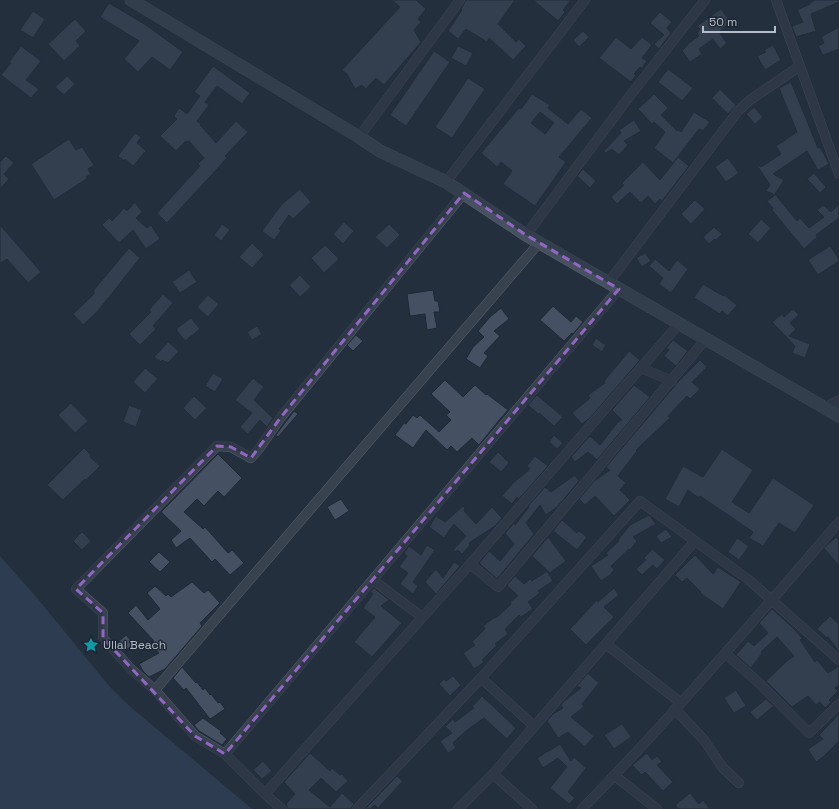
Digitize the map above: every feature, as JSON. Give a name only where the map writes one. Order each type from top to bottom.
[{"type":"street","points":[[131,0],[380,151],[446,182],[526,236],[839,416]]},
{"type":"street","points":[[359,137],[460,0]]},
{"type":"street","points":[[446,182],[585,0]]},
{"type":"street","points":[[526,236],[629,97],[705,0]]},
{"type":"street","points":[[776,0],[839,174]]},
{"type":"street","points":[[608,283],[738,111],[750,100],[800,66]]},
{"type":"street","points":[[282,809],[225,754],[195,736],[155,690],[132,670],[103,638],[103,613],[76,589],[217,446],[231,447],[251,458],[281,417],[464,193]]},
{"type":"street","points":[[155,690],[539,243]]},
{"type":"street","points":[[225,754],[619,289]]},
{"type":"street","points":[[265,794],[470,564],[680,324]]},
{"type":"street","points":[[470,564],[498,587],[705,340]]},
{"type":"street","points":[[641,368],[672,381]]},
{"type":"street","points":[[824,408],[839,400]]},
{"type":"street","points":[[362,807],[481,678],[640,501],[749,580],[839,660]]},
{"type":"street","points":[[582,809],[615,776],[678,706],[839,522]]},
{"type":"street","points":[[458,809],[493,774],[694,541]]},
{"type":"street","points":[[373,580],[422,618]]},
{"type":"street","points":[[606,644],[678,706],[723,768],[739,783]]},
{"type":"street","points":[[725,653],[758,682],[809,733],[839,704]]},
{"type":"street","points":[[481,678],[534,726]]},
{"type":"street","points":[[493,774],[532,809]]},
{"type":"street","points":[[615,776],[657,809]]},
{"type":"highlighted area","points":[[464,193],[526,235],[619,289],[225,754],[195,736],[103,638],[103,613],[76,589],[217,446],[231,447],[251,458],[281,417]]},
{"type":"water","points":[[0,556],[37,598],[110,687],[127,704],[252,809],[0,809]]},
{"type":"building","points":[[392,0],[416,0],[426,9],[418,19],[421,22],[414,30],[421,42],[384,85],[376,78],[366,89],[362,85],[355,89],[347,74],[342,70],[400,7]]},
{"type":"building","points":[[466,0],[515,0],[498,24],[516,42],[519,39],[526,46],[513,60],[489,38],[487,42],[466,29],[458,39],[448,31],[462,10],[461,9]]},
{"type":"building","points":[[533,0],[571,0],[563,10],[565,12],[558,21]]},
{"type":"building","points":[[815,0],[839,0],[839,2],[811,14],[816,31],[796,37],[792,26],[803,22],[797,10]]},
{"type":"building","points":[[109,3],[146,25],[183,52],[170,70],[152,57],[138,72],[124,59],[139,41],[100,17]]},
{"type":"building","points":[[721,9],[731,22],[719,32],[727,43],[720,49],[713,39],[699,49],[702,54],[690,62],[682,51],[689,43],[699,36],[697,33],[700,29],[697,26]]},
{"type":"building","points":[[33,11],[45,19],[33,38],[20,30]]},
{"type":"building","points":[[660,12],[672,22],[667,28],[671,33],[659,49],[654,44],[664,35],[650,23]]},
{"type":"building","points":[[75,19],[86,31],[76,41],[80,46],[64,61],[48,44]]},
{"type":"building","points":[[839,27],[839,49],[823,55],[818,46],[824,43],[821,37]]},
{"type":"building","points":[[583,31],[589,37],[579,47],[573,40]]},
{"type":"building","points":[[616,37],[631,49],[642,37],[652,45],[642,58],[647,61],[641,69],[640,67],[634,74],[636,75],[631,82],[599,58]]},
{"type":"building","points":[[773,45],[781,60],[765,70],[757,56],[766,52],[764,50]]},
{"type":"building","points":[[21,46],[41,61],[26,80],[39,89],[31,98],[1,75],[11,63],[9,62]]},
{"type":"building","points":[[458,46],[473,53],[466,66],[451,58]]},
{"type":"building","points":[[434,51],[450,62],[406,126],[390,115]]},
{"type":"building","points":[[213,66],[250,93],[242,104],[217,86],[205,102],[209,105],[197,121],[216,143],[236,121],[248,132],[225,156],[227,158],[167,223],[157,213],[200,166],[198,164],[204,158],[189,141],[186,141],[176,151],[160,136],[177,119],[174,116],[179,108],[187,114],[200,96],[194,92]]},
{"type":"building","points":[[668,69],[693,88],[682,101],[658,82]]},
{"type":"building","points":[[67,76],[75,84],[64,95],[55,87]]},
{"type":"building","points":[[468,78],[485,89],[452,138],[435,127]]},
{"type":"building","points":[[791,82],[818,148],[820,147],[829,164],[818,170],[807,151],[773,174],[784,180],[775,194],[797,221],[800,218],[809,228],[824,217],[817,210],[823,205],[831,212],[839,204],[839,218],[816,235],[817,237],[804,249],[772,210],[773,208],[767,201],[775,195],[766,191],[770,185],[756,164],[761,167],[781,154],[776,146],[797,132],[779,88]]},
{"type":"building","points":[[720,89],[736,105],[728,114],[712,98]]},
{"type":"building","points":[[532,94],[550,105],[548,108],[568,124],[581,109],[592,118],[559,157],[566,162],[535,206],[503,184],[512,171],[501,162],[497,167],[481,153],[519,108],[521,109]],"holes":[[[540,112],[554,123],[545,134],[531,123]]]},
{"type":"building","points":[[654,94],[668,108],[661,115],[677,131],[678,130],[681,132],[694,112],[710,122],[703,131],[699,129],[673,163],[654,148],[665,132],[654,122],[652,124],[638,109]]},
{"type":"building","points":[[754,107],[763,117],[755,124],[746,114]]},
{"type":"building","points":[[634,120],[641,131],[624,141],[628,145],[619,155],[612,149],[606,153],[604,151],[621,133],[619,130]]},
{"type":"building","points":[[135,133],[141,137],[137,143],[146,151],[133,166],[125,159],[124,161],[118,156]]},
{"type":"building","points":[[69,139],[76,150],[82,147],[94,165],[88,169],[91,174],[86,177],[88,178],[54,200],[31,164]]},
{"type":"building","points":[[6,156],[14,163],[4,174],[9,179],[0,189],[0,162]]},
{"type":"building","points":[[678,157],[689,166],[662,201],[660,199],[655,204],[648,196],[641,203],[630,192],[617,204],[611,197],[624,185],[622,183],[643,162],[660,180]]},
{"type":"building","points":[[728,158],[739,173],[726,182],[715,167]]},
{"type":"building","points":[[583,169],[596,181],[590,188],[577,176]]},
{"type":"building","points":[[814,173],[826,187],[820,193],[807,179]]},
{"type":"building","points":[[300,189],[311,202],[293,219],[289,215],[279,229],[281,231],[274,240],[262,231],[281,205]]},
{"type":"building","points":[[695,200],[705,209],[691,224],[681,214]]},
{"type":"building","points":[[135,202],[142,212],[136,218],[147,228],[151,225],[160,239],[146,249],[133,230],[119,243],[102,225],[109,218],[112,221],[124,208],[127,211]]},
{"type":"building","points":[[761,219],[771,228],[758,243],[748,234]]},
{"type":"building","points":[[344,222],[354,231],[343,244],[333,234]]},
{"type":"building","points":[[222,224],[230,230],[221,241],[214,235]]},
{"type":"building","points":[[389,224],[400,235],[387,248],[375,237]]},
{"type":"building","points":[[0,225],[41,272],[28,283],[7,259],[0,263]]},
{"type":"building","points":[[714,227],[722,234],[709,244],[703,237]]},
{"type":"building","points":[[252,243],[264,255],[252,268],[239,257]]},
{"type":"building","points":[[325,245],[339,259],[324,273],[311,258]]},
{"type":"building","points":[[830,246],[839,261],[818,275],[808,260]]},
{"type":"building","points":[[129,248],[140,258],[98,311],[83,325],[73,314],[95,293],[93,291]]},
{"type":"building","points":[[645,253],[651,261],[642,267],[636,258]]},
{"type":"building","points":[[655,259],[669,271],[677,260],[688,269],[671,293],[659,284],[663,278],[649,266]]},
{"type":"building","points":[[189,270],[197,282],[180,293],[172,282]]},
{"type":"building","points":[[300,275],[311,287],[300,297],[289,285]]},
{"type":"building","points":[[703,284],[723,296],[724,295],[737,305],[728,316],[722,311],[720,314],[694,298]]},
{"type":"building","points":[[433,290],[435,301],[438,301],[440,312],[434,312],[437,328],[427,330],[425,314],[410,316],[407,294]]},
{"type":"building","points":[[163,294],[173,303],[153,326],[156,329],[140,345],[129,334],[151,312],[149,310]]},
{"type":"building","points":[[208,295],[219,304],[208,317],[197,307]]},
{"type":"building","points":[[553,306],[571,322],[576,316],[583,322],[573,334],[572,333],[564,341],[540,320]]},
{"type":"building","points":[[501,308],[509,319],[494,331],[500,336],[484,353],[488,356],[480,368],[466,359],[473,347],[484,337],[478,331],[490,317]]},
{"type":"building","points":[[793,309],[799,315],[790,323],[796,329],[789,336],[810,344],[805,358],[792,353],[795,346],[772,322],[782,314],[784,317]]},
{"type":"building","points":[[191,318],[200,329],[185,341],[177,331],[177,328]]},
{"type":"building","points":[[257,326],[262,334],[252,340],[247,332]]},
{"type":"building","points":[[356,335],[363,341],[353,351],[347,345]]},
{"type":"building","points":[[596,338],[606,345],[602,352],[592,345]]},
{"type":"building","points":[[673,340],[688,351],[676,366],[664,356],[669,350],[666,348]]},
{"type":"building","points":[[168,342],[179,351],[168,363],[162,360],[161,362],[154,357]]},
{"type":"building","points":[[629,351],[640,360],[590,418],[582,424],[572,413],[590,398],[588,395],[605,383],[604,381]]},
{"type":"building","points":[[700,360],[707,367],[692,382],[700,389],[690,399],[687,396],[668,416],[670,418],[636,450],[637,451],[618,476],[626,483],[620,490],[630,500],[614,516],[595,496],[585,505],[579,499],[594,481],[610,470],[606,467],[678,382]]},
{"type":"building","points":[[145,368],[158,379],[145,393],[133,382]]},
{"type":"building","points":[[213,373],[223,379],[215,392],[205,386]]},
{"type":"building","points":[[253,378],[264,387],[254,400],[273,418],[267,427],[260,420],[248,434],[240,427],[252,413],[235,400]]},
{"type":"building","points":[[445,380],[463,397],[475,385],[486,395],[487,394],[508,410],[479,445],[472,438],[457,452],[451,446],[447,450],[426,430],[413,448],[395,435],[404,423],[406,424],[413,415],[417,418],[420,415],[439,432],[451,420],[446,415],[450,412],[431,394]]},
{"type":"building","points":[[634,385],[650,397],[597,460],[588,452],[575,462],[571,457],[590,436],[600,445],[618,422],[622,420],[612,410]]},
{"type":"building","points":[[537,395],[563,417],[554,426],[528,405]]},
{"type":"building","points":[[194,396],[207,408],[195,420],[183,408]]},
{"type":"building","points":[[71,403],[88,421],[75,433],[58,415]]},
{"type":"building","points":[[129,405],[142,410],[136,427],[123,422]]},
{"type":"building","points":[[294,411],[298,414],[278,437],[276,435]]},
{"type":"building","points":[[554,435],[563,443],[557,449],[549,442]]},
{"type":"building","points":[[84,448],[91,455],[90,457],[100,466],[63,500],[47,485]]},
{"type":"building","points":[[722,449],[753,470],[732,502],[749,513],[773,478],[814,505],[795,533],[779,523],[763,546],[749,538],[753,532],[700,496],[699,498],[688,490],[679,507],[665,499],[683,466],[703,477]]},
{"type":"building","points":[[498,452],[509,463],[501,472],[489,462]]},
{"type":"building","points":[[218,454],[242,478],[224,497],[218,491],[204,506],[197,499],[184,512],[203,529],[205,527],[228,553],[232,550],[244,563],[230,575],[215,559],[212,562],[190,538],[176,548],[171,540],[181,531],[161,512]]},
{"type":"building","points":[[535,456],[548,466],[519,499],[517,497],[512,504],[502,496],[512,484],[530,469],[527,466]]},
{"type":"building","points":[[575,475],[579,481],[557,507],[546,515],[540,505],[526,523],[534,534],[497,579],[479,563],[489,551],[500,561],[514,544],[505,533],[514,523],[515,525],[529,507],[528,506],[545,487],[551,492]]},
{"type":"building","points":[[341,499],[349,511],[335,520],[327,507]]},
{"type":"building","points":[[463,506],[465,508],[464,511],[476,524],[492,507],[502,518],[495,526],[469,543],[470,545],[462,554],[458,550],[455,552],[453,550],[466,536],[454,524],[444,538],[429,527],[436,516],[445,522]]},
{"type":"building","points":[[649,515],[656,524],[633,537],[637,541],[630,550],[629,549],[611,566],[614,570],[610,575],[601,581],[591,566],[608,555],[606,553],[619,541],[618,540],[630,525]]},
{"type":"building","points":[[562,520],[577,533],[579,531],[587,537],[577,550],[553,531]]},
{"type":"building","points":[[666,529],[672,537],[661,543],[656,536]]},
{"type":"building","points":[[82,532],[91,541],[82,550],[73,541]]},
{"type":"building","points":[[548,537],[566,561],[550,573],[532,556]]},
{"type":"building","points":[[836,537],[839,540],[839,566],[824,548]]},
{"type":"building","points":[[737,538],[749,546],[739,560],[728,552]]},
{"type":"building","points":[[427,545],[435,550],[413,582],[418,586],[413,594],[400,584],[408,573],[399,567],[407,556],[404,553],[409,546],[421,555]]},
{"type":"building","points":[[652,549],[665,560],[657,569],[653,565],[642,575],[636,569],[646,560],[644,558]]},
{"type":"building","points":[[159,552],[170,562],[160,572],[149,562]]},
{"type":"building","points":[[695,555],[713,574],[718,567],[741,582],[723,609],[700,593],[701,592],[687,578],[682,582],[675,575]]},
{"type":"building","points":[[454,562],[460,566],[436,594],[425,582],[436,569],[443,578]]},
{"type":"building","points":[[547,571],[553,581],[538,591],[540,593],[528,602],[533,609],[521,617],[519,615],[505,629],[508,634],[495,644],[497,645],[482,660],[484,662],[474,669],[463,653],[475,645],[472,642],[485,629],[483,626],[495,617],[496,618],[511,604],[510,602],[518,596],[507,585],[515,576],[524,584],[530,579],[532,581]]},
{"type":"building","points":[[192,582],[204,593],[208,590],[220,603],[200,623],[202,626],[165,669],[149,677],[139,664],[159,653],[151,644],[154,641],[128,613],[136,605],[148,620],[160,609],[147,593],[155,586],[166,596],[168,594],[171,597]]},
{"type":"building","points":[[374,588],[389,600],[381,606],[402,623],[372,657],[354,642],[375,617],[363,608],[373,594],[370,592]]},
{"type":"building","points":[[614,588],[619,595],[604,607],[614,617],[586,645],[570,629],[597,600],[598,602]]},
{"type":"building","points":[[772,609],[802,638],[800,640],[815,662],[817,660],[828,673],[839,666],[839,685],[835,688],[838,691],[829,700],[831,702],[825,708],[820,702],[816,705],[808,696],[792,707],[766,681],[794,656],[777,637],[761,652],[762,653],[751,668],[736,655],[748,641],[754,646],[768,633],[759,623]]},
{"type":"building","points":[[830,616],[839,624],[839,652],[828,637],[827,638],[817,629]]},
{"type":"building","points":[[126,635],[134,644],[124,652],[116,644]]},
{"type":"building","points":[[182,667],[203,690],[205,688],[218,703],[220,702],[225,709],[210,719],[186,688],[184,690],[173,678]]},
{"type":"building","points":[[588,673],[599,683],[582,704],[584,707],[571,717],[594,736],[585,747],[568,732],[558,738],[547,721],[553,714],[563,708],[561,705],[562,703],[581,688],[577,686]]},
{"type":"building","points":[[453,676],[461,685],[450,696],[439,684],[444,679],[446,681]]},
{"type":"building","points":[[736,690],[746,706],[734,713],[724,698]]},
{"type":"building","points":[[482,696],[516,728],[507,739],[484,718],[467,730],[453,743],[456,748],[448,753],[440,741],[452,733],[445,727],[453,719],[455,722],[474,708],[472,707]]},
{"type":"building","points":[[766,699],[774,706],[757,720],[750,712]]},
{"type":"building","points":[[839,714],[839,741],[816,762],[808,749],[823,739],[819,735]]},
{"type":"building","points":[[203,718],[221,731],[220,733],[227,739],[222,745],[199,731],[194,725]]},
{"type":"building","points":[[622,724],[631,737],[614,749],[604,735]]},
{"type":"building","points":[[560,744],[571,761],[574,757],[586,768],[568,792],[575,798],[569,804],[550,788],[567,767],[558,758],[543,768],[537,758]]},
{"type":"building","points":[[310,753],[330,771],[332,768],[340,775],[342,774],[348,781],[336,792],[321,778],[309,790],[330,807],[342,793],[354,804],[350,809],[288,809],[286,804],[295,794],[284,782]]},
{"type":"building","points":[[647,753],[652,760],[657,756],[662,762],[657,765],[673,782],[663,791],[645,772],[642,775],[632,765]]},
{"type":"building","points":[[263,761],[272,771],[262,779],[253,770]]},
{"type":"building","points":[[397,776],[403,781],[378,808],[375,805],[370,809],[365,809]]},
{"type":"building","points":[[690,793],[699,804],[703,800],[710,809],[679,809],[675,805]]},
{"type":"place","name":"Ullal Beach","points":[[91,645]]}]
